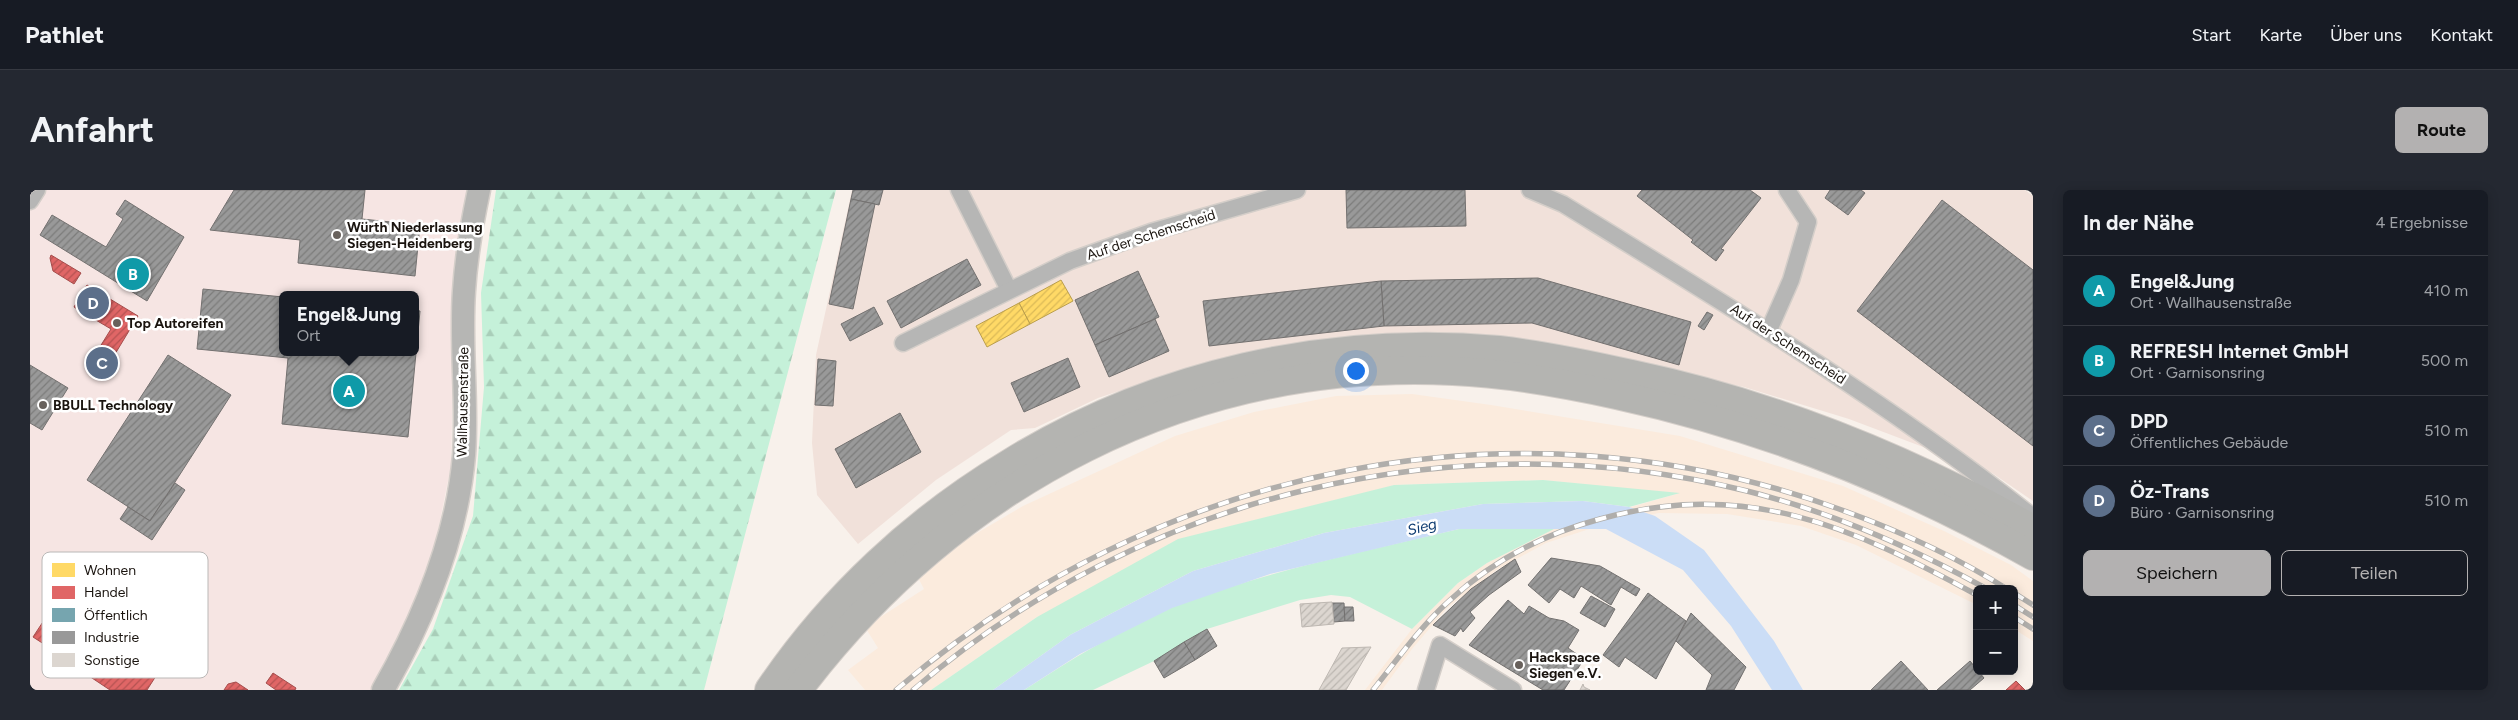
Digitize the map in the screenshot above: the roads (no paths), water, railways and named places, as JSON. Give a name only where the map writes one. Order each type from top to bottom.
[{"type":"highway","points":[[769,690],[809,637],[875,565],[950,502],[990,475],[1074,427],[1164,389],[1211,375],[1306,355],[1403,347],[1501,350],[1549,357],[1665,381],[1742,402],[1865,446],[1929,474],[2033,529]]},
{"type":"highway","points":[[798,690],[858,616],[926,551],[964,521],[1043,470],[1128,428],[1217,398],[1291,382],[1357,373],[1451,370],[1517,376],[1602,391],[1717,419],[1792,443],[1919,495],[2033,556]]},
{"type":"street","points":[[30,201],[37,190]]},
{"type":"street","name":"Wallhausenstraße","points":[[383,690],[411,642],[435,580],[455,511],[464,454],[464,291],[479,190]]},
{"type":"street","points":[[959,190],[1010,290]]},
{"type":"street","name":"Auf der Schemscheid","points":[[903,343],[1070,261],[1151,232],[1296,190]]},
{"type":"street","name":"Auf der Schemscheid","points":[[1530,190],[1563,204],[1769,330],[1865,393],[2033,517]]},
{"type":"street","points":[[1769,330],[1791,280],[1808,222],[1787,190]]},
{"type":"street","points":[[1426,690],[1440,645],[1513,690]]},
{"type":"water","name":"Sieg","points":[[1583,501],[1629,507],[1655,516],[1704,550],[1774,641],[1803,690],[1772,690],[1731,626],[1683,570],[1606,529],[1459,529],[1270,574],[1172,608],[1080,654],[1024,690],[993,690],[1070,635],[1193,571],[1324,533],[1483,504]]},
{"type":"railway","points":[[896,690],[998,613],[1107,551],[1223,503],[1344,471],[1467,455],[1592,456],[1716,474],[1861,517],[1946,555],[2000,585]]},
{"type":"railway","points":[[913,690],[1002,622],[1098,566],[1200,522],[1306,490],[1415,470],[1525,464],[1637,471],[1747,491],[1809,509],[1870,532],[1979,585]]},
{"type":"railway","points":[[1373,690],[1438,611],[1483,573],[1501,561],[1539,541],[1579,525],[1653,508],[1702,504],[1750,507],[1796,516],[1841,530],[1885,548],[1973,593]]},
{"type":"railway","points":[[2018,596],[2033,605]]},
{"type":"railway","points":[[2018,608],[2033,617]]},
{"type":"railway","points":[[2018,620],[2033,629]]},
{"type":"place","name":"Würth Niederlassung Siegen-Heidenberg","points":[[337,235]]},
{"type":"place","name":"REFRESH Internet GmbH","points":[[133,274]]},
{"type":"place","name":"Öz-Trans","points":[[93,303]]},
{"type":"place","name":"Top Autoreifen","points":[[117,323]]},
{"type":"place","name":"DPD","points":[[102,363]]},
{"type":"place","name":"Engel&Jung","points":[[349,391]]},
{"type":"place","name":"BBULL Technology","points":[[43,405]]},
{"type":"place","name":"Hackspace Siegen e.V.","points":[[1519,665]]}]
